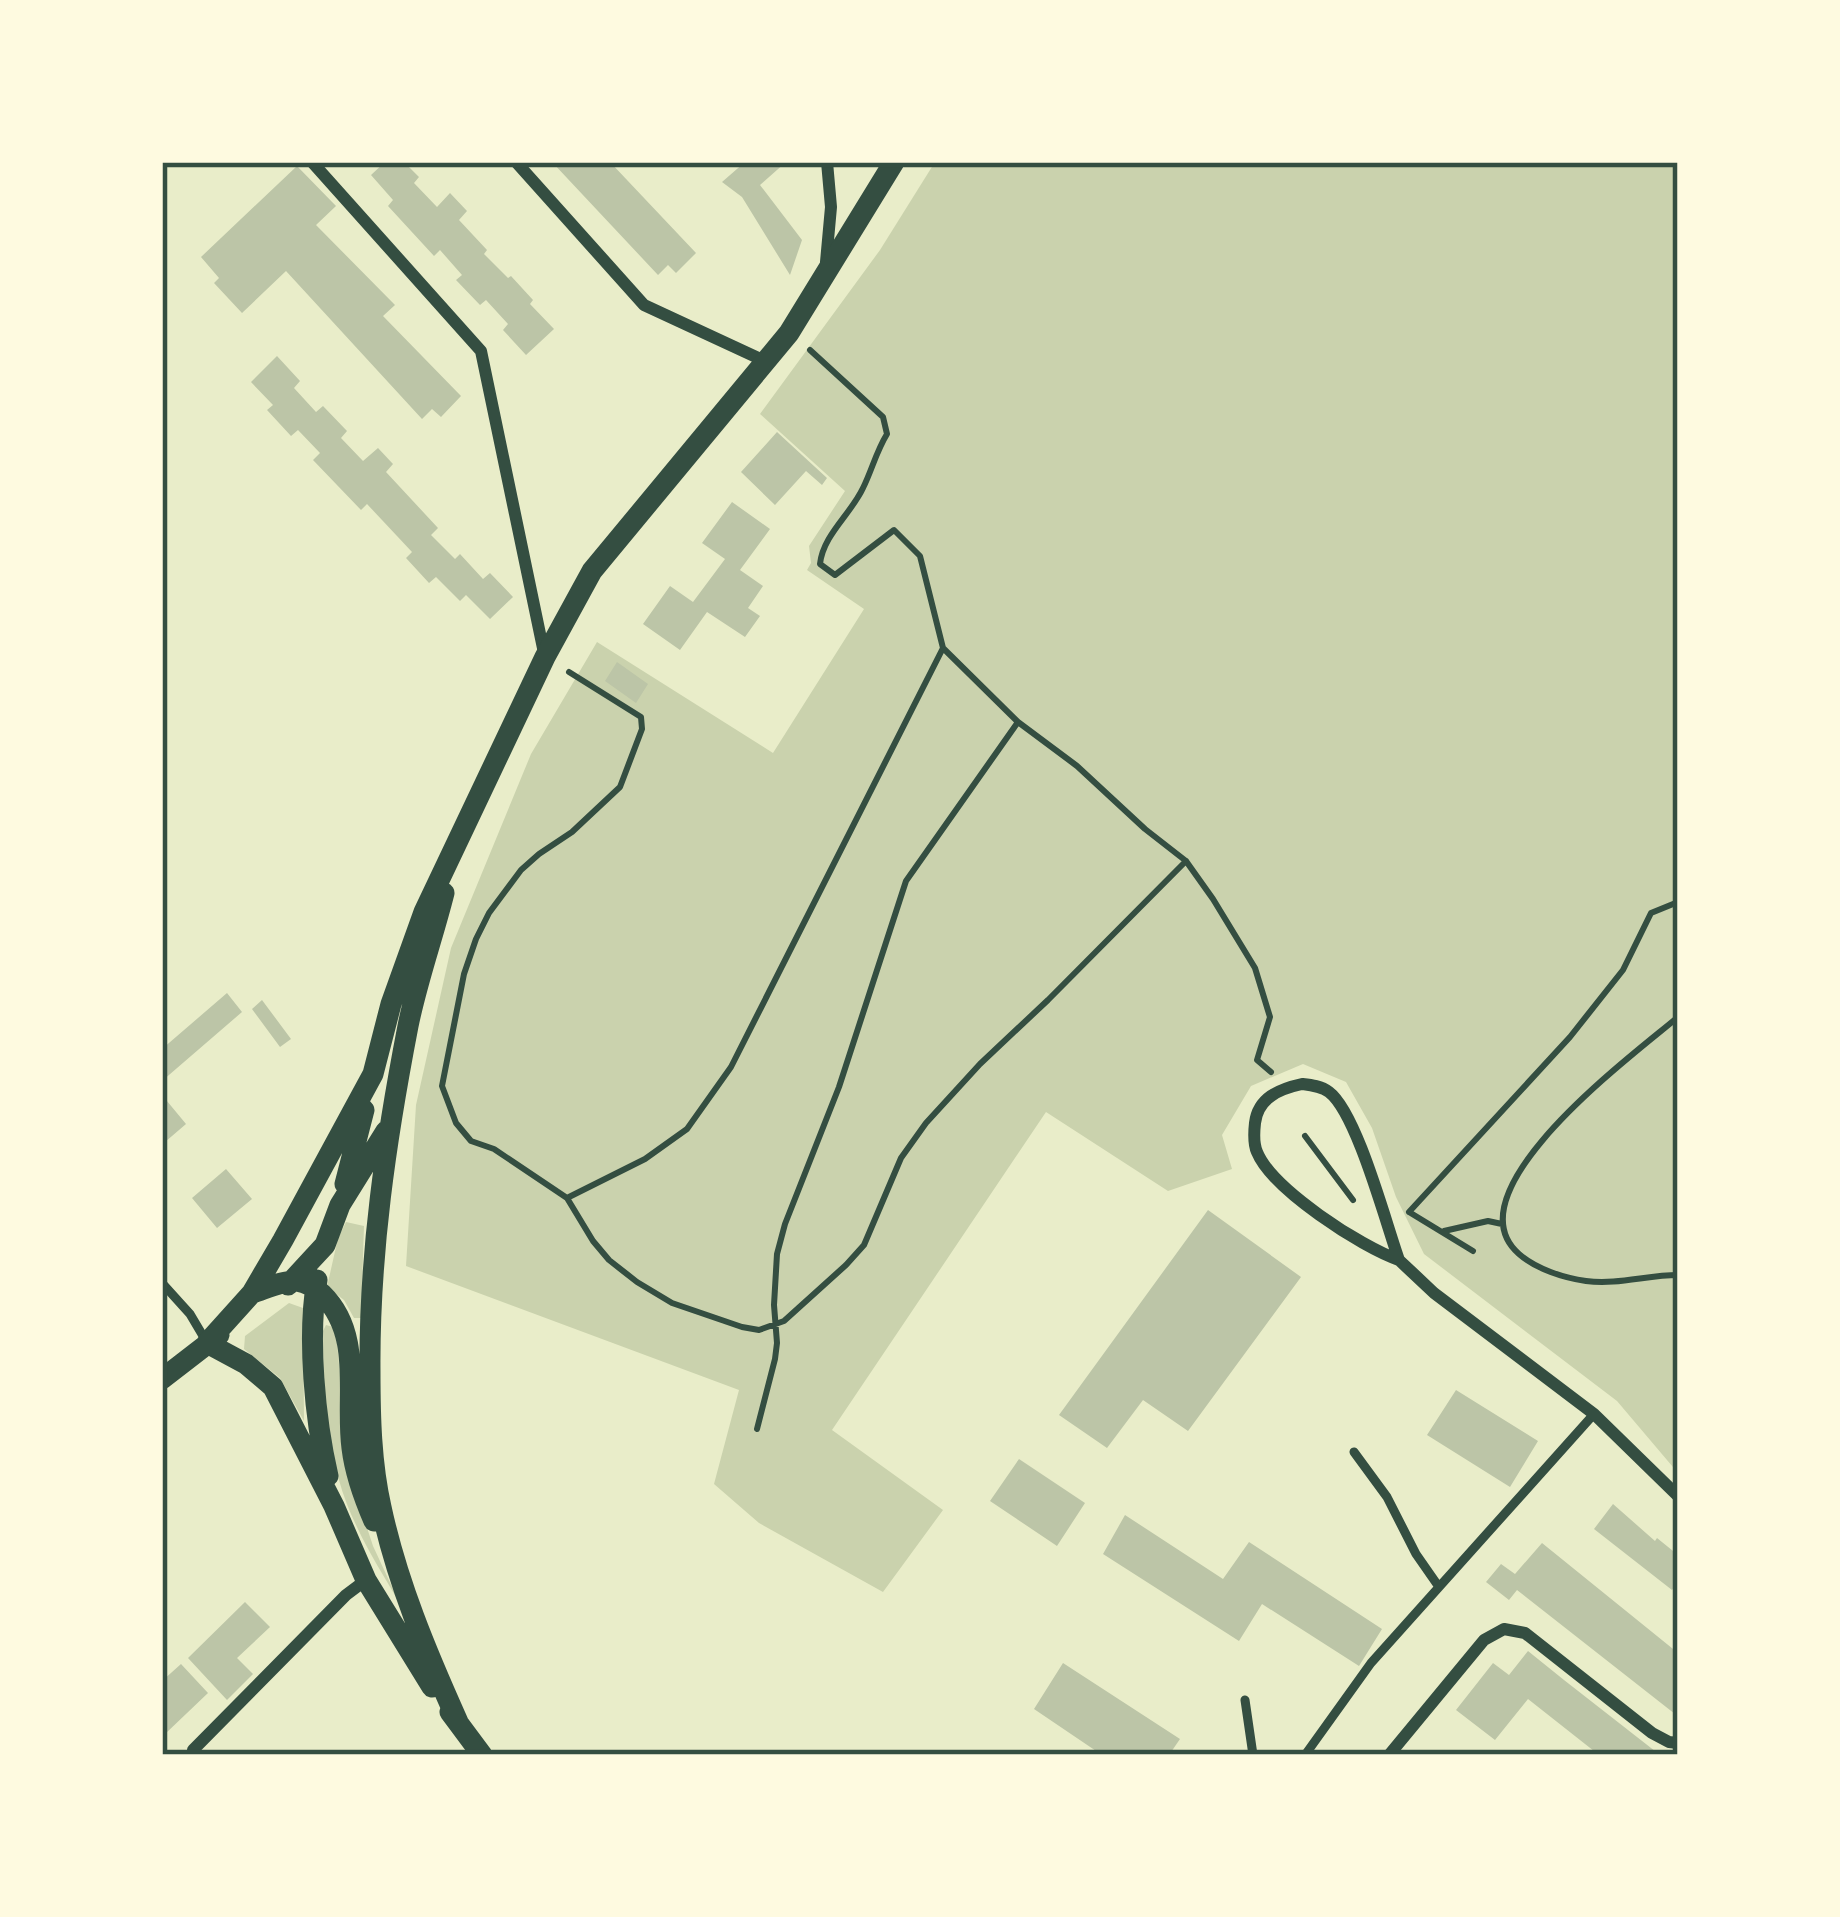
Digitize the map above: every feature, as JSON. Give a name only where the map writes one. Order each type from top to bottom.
[{"type":"street","points":[[516,162],[644,305],[767,362]]},
{"type":"street","points":[[825,277],[831,207],[827,162]]},
{"type":"street","points":[[162,1379],[207,1343],[305,1284],[340,1205],[391,1004],[424,912],[545,658],[592,571],[789,333],[894,162]]},
{"type":"street","points":[[315,163],[481,351],[545,658]]},
{"type":"street","points":[[401,1582],[380,1505],[373,1452],[369,1305],[375,1234],[409,1022],[458,838]]},
{"type":"street","points":[[207,1343],[252,1293],[373,1074]]},
{"type":"street","points":[[1399,1260],[1342,1107],[1319,1087],[1302,1084],[1274,1093],[1257,1111],[1254,1139],[1257,1154],[1284,1185],[1355,1240],[1399,1260],[1434,1293],[1594,1414],[1678,1496]]},
{"type":"street","points":[[340,1205],[393,1120]]},
{"type":"street","points":[[252,1293],[305,1284],[331,1303],[342,1322],[350,1346],[352,1449],[365,1500],[458,1723]]},
{"type":"street","points":[[305,1284],[314,1332],[319,1424],[334,1505]]},
{"type":"street","points":[[207,1343],[246,1364],[273,1387],[334,1505],[366,1580],[415,1663],[482,1755]]},
{"type":"street","points":[[193,1750],[366,1580]]},
{"type":"street","points":[[1389,1755],[1484,1640],[1504,1628],[1525,1633],[1652,1733],[1678,1743]]},
{"type":"lane","points":[[162,1283],[190,1314],[207,1343]]},
{"type":"lane","points":[[1305,1755],[1356,1680],[1594,1414]]},
{"type":"lane","points":[[1354,1452],[1387,1497],[1439,1587]]},
{"type":"lane","points":[[1246,1700],[1253,1755]]},
{"type":"path","points":[[789,333],[883,417],[886,434],[862,490],[821,550],[820,564],[835,575],[894,530],[920,556],[943,648],[1018,722],[1186,860],[1256,968],[1270,1017],[1257,1060],[1288,1087]]},
{"type":"path","points":[[567,1198],[645,1159],[687,1129],[730,1067],[943,648]]},
{"type":"path","points":[[545,658],[641,717],[642,729],[620,787],[572,832],[521,870],[489,913],[464,974],[442,1086],[456,1123],[471,1141],[494,1149],[567,1198],[601,1251],[637,1282],[672,1303],[742,1327],[759,1330],[777,1325],[832,1279],[864,1244],[896,1169],[926,1123],[1186,860]]},
{"type":"path","points":[[757,1429],[775,1359],[777,1254],[785,1224],[839,1087],[906,881],[1018,722]]},
{"type":"path","points":[[1386,1217],[1409,1212],[1494,1123],[1623,970],[1652,913],[1678,902]]},
{"type":"path","points":[[1678,1018],[1588,1093],[1528,1158],[1508,1193],[1502,1224],[1513,1250],[1564,1276],[1622,1282],[1678,1275]]},
{"type":"path","points":[[1409,1212],[1473,1251]]},
{"type":"path","points":[[1441,1231],[1488,1221],[1502,1224]]},
{"type":"green space","points":[[935,162],[1678,162],[1678,1473],[1617,1401],[1424,1254],[1396,1197],[1372,1128],[1346,1082],[1303,1064],[1251,1086],[1222,1135],[1232,1169],[1168,1191],[1046,1112],[832,1430],[943,1510],[883,1592],[759,1523],[714,1484],[739,1390],[406,1266],[416,1105],[451,948],[531,754],[597,642],[773,753],[864,609],[807,570],[809,546],[845,491],[760,414],[880,250]]},
{"type":"green space","points":[[346,1222],[364,1226],[361,1318],[354,1318],[344,1300],[327,1287]]},
{"type":"green space","points":[[289,1303],[303,1308],[304,1421],[280,1378],[244,1349],[245,1336]]},
{"type":"green space","points":[[326,1325],[333,1327],[337,1343],[349,1473],[373,1546],[399,1602],[362,1537],[339,1480],[326,1406]]},
{"type":"building","points":[[385,162],[404,162],[419,177],[414,183],[437,207],[450,193],[467,211],[459,220],[487,250],[484,254],[533,300],[530,304],[554,329],[526,355],[503,330],[508,324],[486,300],[480,305],[456,280],[462,275],[440,250],[434,256],[388,206],[393,200],[371,175]]},
{"type":"building","points":[[552,162],[610,162],[696,253],[676,273],[668,265],[658,275]]},
{"type":"building","points":[[745,162],[786,162],[760,185],[802,240],[790,275],[742,197],[722,182]]},
{"type":"building","points":[[297,166],[336,206],[316,225],[395,305],[383,316],[461,396],[441,417],[432,409],[422,419],[286,271],[242,313],[214,283],[219,278],[201,257]]},
{"type":"building","points":[[277,356],[300,381],[294,388],[316,412],[323,406],[347,431],[341,438],[363,461],[378,448],[393,464],[386,472],[438,528],[431,535],[455,559],[460,554],[483,579],[490,573],[513,597],[490,619],[466,595],[460,601],[436,577],[429,583],[406,558],[412,552],[367,504],[361,510],[313,460],[320,453],[298,430],[291,436],[267,410],[273,405],[251,382]]},
{"type":"building","points":[[777,432],[827,478],[822,485],[806,471],[775,505],[741,472]]},
{"type":"building","points":[[732,502],[770,529],[740,570],[763,586],[748,608],[760,616],[745,637],[707,612],[680,650],[643,624],[670,586],[693,602],[725,559],[702,543]]},
{"type":"building","points":[[617,662],[648,684],[636,703],[605,681]]},
{"type":"building","points":[[227,993],[242,1012],[162,1081],[162,1049]]},
{"type":"building","points":[[262,1000],[291,1039],[280,1047],[252,1009]]},
{"type":"building","points":[[162,1095],[186,1124],[165,1142],[162,1139]]},
{"type":"building","points":[[226,1169],[252,1199],[217,1228],[192,1198]]},
{"type":"building","points":[[1208,1210],[1301,1277],[1188,1431],[1143,1400],[1107,1448],[1059,1415]]},
{"type":"building","points":[[1456,1390],[1538,1441],[1510,1487],[1427,1435]]},
{"type":"building","points":[[1019,1459],[1085,1503],[1057,1546],[990,1501]]},
{"type":"building","points":[[1613,1504],[1678,1555],[1678,1583],[1672,1590],[1594,1529]]},
{"type":"building","points":[[1125,1515],[1223,1579],[1249,1542],[1382,1629],[1359,1666],[1262,1604],[1239,1641],[1103,1554]]},
{"type":"building","points":[[1542,1543],[1678,1653],[1675,1714],[1517,1590],[1509,1600],[1486,1582],[1501,1564],[1515,1574]]},
{"type":"building","points":[[245,1602],[270,1627],[237,1658],[253,1674],[227,1700],[188,1658]]},
{"type":"building","points":[[1528,1651],[1660,1755],[1599,1755],[1528,1699],[1495,1740],[1456,1710],[1493,1663],[1509,1675]]},
{"type":"building","points":[[1063,1663],[1180,1739],[1169,1755],[1102,1755],[1034,1709]]},
{"type":"building","points":[[181,1664],[208,1693],[165,1734],[162,1681]]}]
